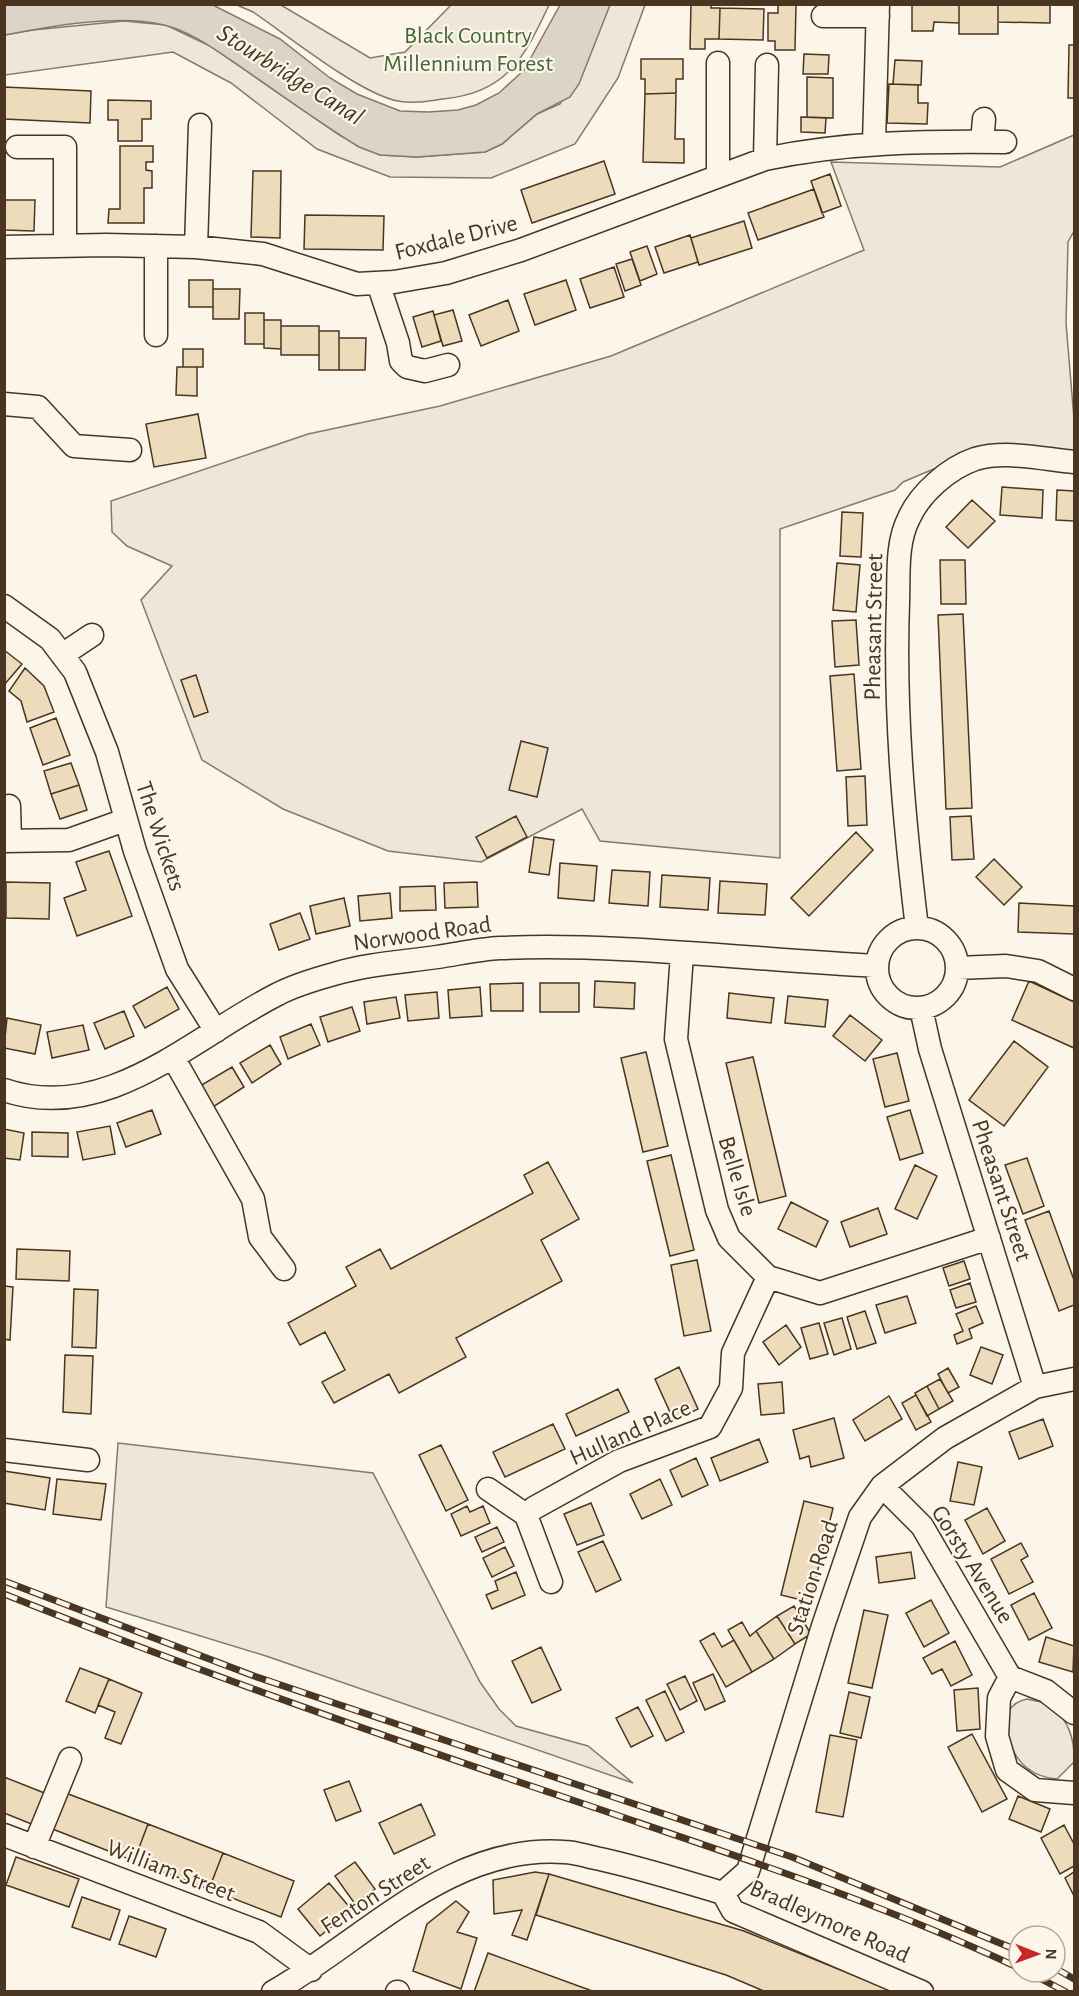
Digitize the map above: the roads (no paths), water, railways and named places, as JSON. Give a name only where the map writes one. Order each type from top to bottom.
[{"type":"street","points":[[824,16],[878,10],[874,143]]},
{"type":"street","points":[[718,63],[718,176]]},
{"type":"street","points":[[765,159],[767,65]]},
{"type":"street","points":[[982,142],[984,119]]},
{"type":"street","points":[[196,247],[200,125]]},
{"type":"street","name":"Foxdale Drive","points":[[4,247],[65,245],[196,247],[263,254],[357,284],[378,283],[446,273],[521,250],[765,159],[803,151],[874,143],[1005,142]]},
{"type":"street","points":[[17,147],[65,147],[65,245]]},
{"type":"street","points":[[156,246],[156,335]]},
{"type":"street","points":[[378,283],[398,343],[400,361],[407,367],[425,371],[448,365]]},
{"type":"street","points":[[4,404],[38,406],[74,446],[130,450]]},
{"type":"street","name":"Pheasant Street","points":[[917,928],[902,797],[897,645],[900,551],[908,519],[920,498],[954,470],[975,459],[1004,455],[1074,462]]},
{"type":"street","name":"The Wickets","points":[[4,606],[50,639],[75,672],[107,752],[125,820],[177,969],[216,1031]]},
{"type":"street","points":[[62,655],[92,635]]},
{"type":"street","points":[[9,806],[7,841],[69,840],[125,820]]},
{"type":"street","points":[[917,928],[934,932],[946,940],[953,950],[957,968],[954,985],[947,995],[936,1004],[921,1008],[903,1006],[890,997],[879,980],[877,966],[882,950],[893,936],[905,930],[917,928]]},
{"type":"street","name":"Norwood Road","points":[[4,1090],[22,1096],[72,1096],[116,1086],[174,1059],[279,993],[332,974],[372,964],[498,948],[682,954],[877,966]]},
{"type":"street","name":"Belle Isle","points":[[682,954],[675,1039],[717,1210],[729,1238],[768,1277],[820,1293],[989,1238]]},
{"type":"street","points":[[957,968],[1006,966],[1038,971],[1074,989]]},
{"type":"street","name":"Pheasant Street","points":[[921,1008],[930,1049],[1035,1387]]},
{"type":"street","points":[[174,1059],[253,1199],[260,1237],[284,1269]]},
{"type":"street","name":"Hulland Place","points":[[525,1515],[619,1461],[711,1427],[731,1388],[733,1353],[768,1277]]},
{"type":"street","name":"Station Road","points":[[723,1893],[748,1871],[855,1527],[882,1486],[945,1438],[1035,1387],[1074,1379]]},
{"type":"street","points":[[4,1450],[88,1460]]},
{"type":"street","name":"Gorsty Avenue","points":[[882,1486],[922,1526],[1010,1677]]},
{"type":"street","points":[[488,1489],[525,1515],[551,1582]]},
{"type":"street","points":[[1074,1713],[1046,1691],[1010,1677],[999,1698],[997,1736],[1007,1770],[1035,1790],[1074,1793]]},
{"type":"street","points":[[34,1846],[70,1759]]},
{"type":"street","name":"William Street","points":[[4,1835],[259,1932],[311,1970]]},
{"type":"street","name":"Fenton Street","points":[[273,1992],[311,1970],[425,1889],[466,1870],[515,1855],[564,1852],[620,1863],[723,1893]]},
{"type":"street","name":"Bradleymore Road","points":[[723,1893],[733,1911],[922,1992]]},
{"type":"water","name":"Stourbridge Canal","points":[[5,4],[213,5],[280,39],[330,78],[357,94],[400,111],[428,112],[458,110],[476,105],[499,93],[524,70],[560,5],[610,5],[579,84],[570,97],[537,114],[502,144],[485,152],[417,157],[380,155],[359,147],[213,49],[174,28],[146,22],[105,21],[84,22],[5,35]]},
{"type":"railway","points":[[4,1581],[254,1676],[792,1857],[1007,1946]]},
{"type":"railway","points":[[4,1594],[294,1704],[805,1880],[913,1922],[1007,1963]]},
{"type":"railway","points":[[1067,1975],[1074,1979]]},
{"type":"railway","points":[[1051,1984],[1066,1992]]},
{"type":"park label","name":"Black Country Millennium Forest","points":[[468,49]]}]
